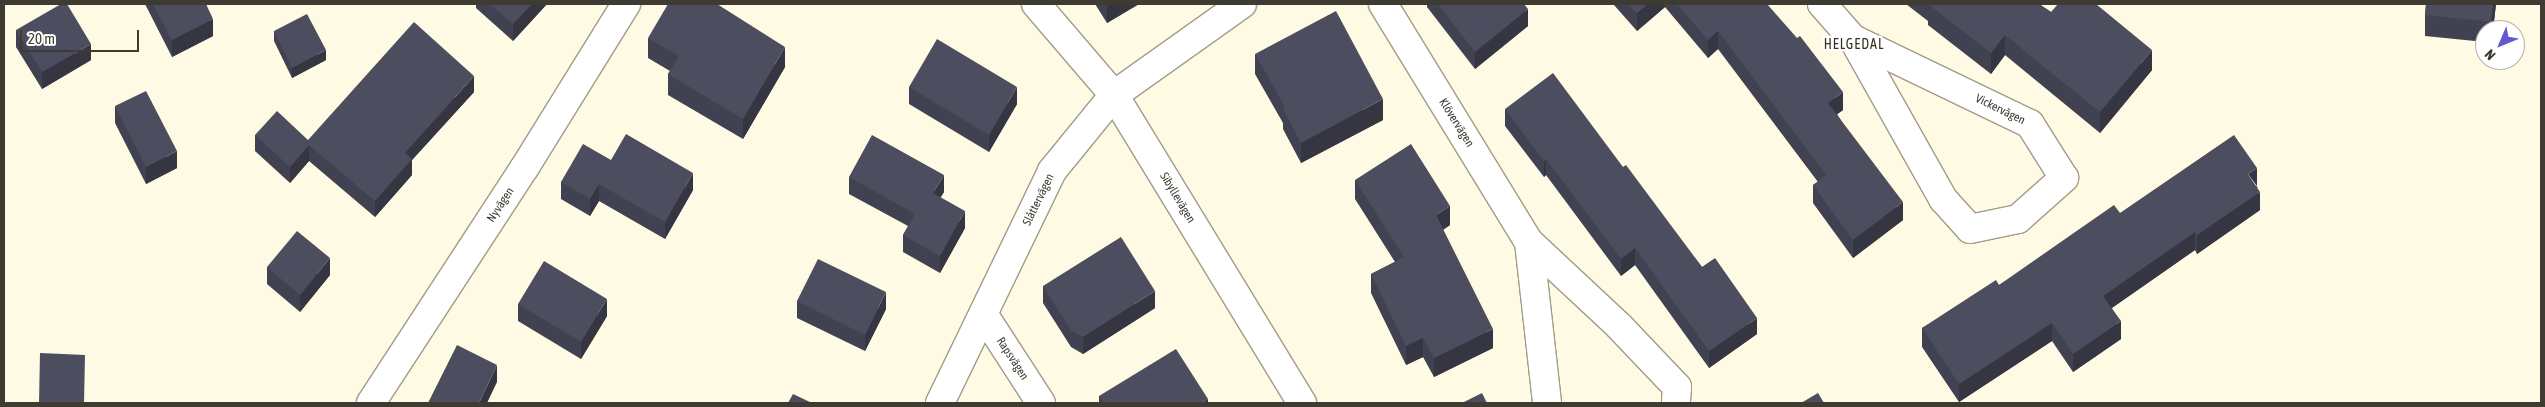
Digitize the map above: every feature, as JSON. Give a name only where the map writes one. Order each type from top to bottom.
[{"type":"street","name":"Nyvägen","points":[[371,403],[525,166],[626,4]]},
{"type":"street","name":"Sibyllevägen","points":[[1036,4],[1114,95],[1302,403]]},
{"type":"street","name":"Slåttervägen","points":[[940,403],[1052,171],[1114,95],[1242,4]]},
{"type":"street","name":"Klövervägen","points":[[1382,4],[1529,242],[1619,326],[1677,387],[1676,403]]},
{"type":"street","name":"Vickervägen","points":[[1822,4],[1853,39],[1943,199],[1970,230],[2018,219],[2064,178],[2030,124],[1853,39]]},
{"type":"street","name":"Klövervägen","points":[[1529,242],[1547,403]]},
{"type":"street","name":"Rapsvägen","points":[[984,315],[1041,403]]},
{"type":"building","points":[[61,4],[67,4],[91,44],[42,72],[16,30]]},
{"type":"building","points":[[153,4],[206,4],[213,19],[172,40]]},
{"type":"building","points":[[490,4],[532,4],[513,24]]},
{"type":"building","points":[[668,4],[717,4],[785,47],[743,119],[668,74],[679,56],[648,38]]},
{"type":"building","points":[[1438,4],[1524,4],[1528,9],[1475,52]]},
{"type":"building","points":[[1628,4],[1648,4],[1637,13]]},
{"type":"building","points":[[1677,4],[1767,4],[1797,38],[1800,36],[1843,92],[1828,103],[1903,202],[1853,240],[1813,185],[1826,175],[1718,31],[1708,40]]},
{"type":"building","points":[[1928,4],[2039,4],[2051,12],[2058,4],[2096,4],[2152,50],[2100,112],[2005,35],[1991,53]]},
{"type":"building","points":[[2426,4],[2493,4],[2491,20],[2475,20],[2425,15]]},
{"type":"building","points":[[1336,11],[1383,99],[1301,143],[1283,109],[1285,107],[1255,54]]},
{"type":"building","points":[[307,14],[326,50],[292,68],[274,31]]},
{"type":"building","points":[[414,22],[474,76],[405,153],[412,159],[375,201],[309,145],[290,167],[255,135],[277,111],[308,140]]},
{"type":"building","points":[[937,39],[1017,87],[989,135],[909,87]]},
{"type":"building","points":[[1553,73],[1623,167],[1626,165],[1702,267],[1715,258],[1757,318],[1709,351],[1635,248],[1621,259],[1546,159],[1544,161],[1505,109]]},
{"type":"building","points":[[146,91],[177,151],[146,167],[115,106]]},
{"type":"building","points":[[626,134],[693,173],[665,222],[599,184],[590,199],[561,182],[583,144],[611,160]]},
{"type":"building","points":[[872,135],[944,175],[933,193],[965,211],[940,256],[903,235],[915,214],[849,177]]},
{"type":"building","points":[[2234,135],[2257,168],[2248,174],[2260,192],[2197,235],[2195,232],[2103,296],[2121,321],[2073,354],[2052,323],[1959,384],[1922,328],[1996,280],[1999,285],[2114,205],[2120,213]]},
{"type":"building","points":[[1411,144],[1450,206],[1436,215],[1493,329],[1434,358],[1423,338],[1406,346],[1371,274],[1404,257],[1355,180]]},
{"type":"building","points":[[297,231],[330,258],[300,295],[267,267]]},
{"type":"building","points":[[1121,237],[1155,291],[1083,337],[1071,330],[1043,286]]},
{"type":"building","points":[[818,259],[886,292],[865,335],[797,301]]},
{"type":"building","points":[[544,261],[607,299],[581,342],[518,304]]},
{"type":"building","points":[[457,345],[497,365],[479,403],[428,403]]},
{"type":"building","points":[[1176,349],[1208,399],[1201,403],[1104,403],[1099,396]]},
{"type":"building","points":[[40,353],[85,355],[84,403],[39,403]]},
{"type":"building","points":[[1482,393],[1487,403],[1462,403]]},
{"type":"building","points":[[1818,393],[1824,403],[1801,403]]},
{"type":"building","points":[[793,394],[812,403],[788,403]]},
{"type":"district","name":"HELGEDAL","points":[[1854,44]]}]
